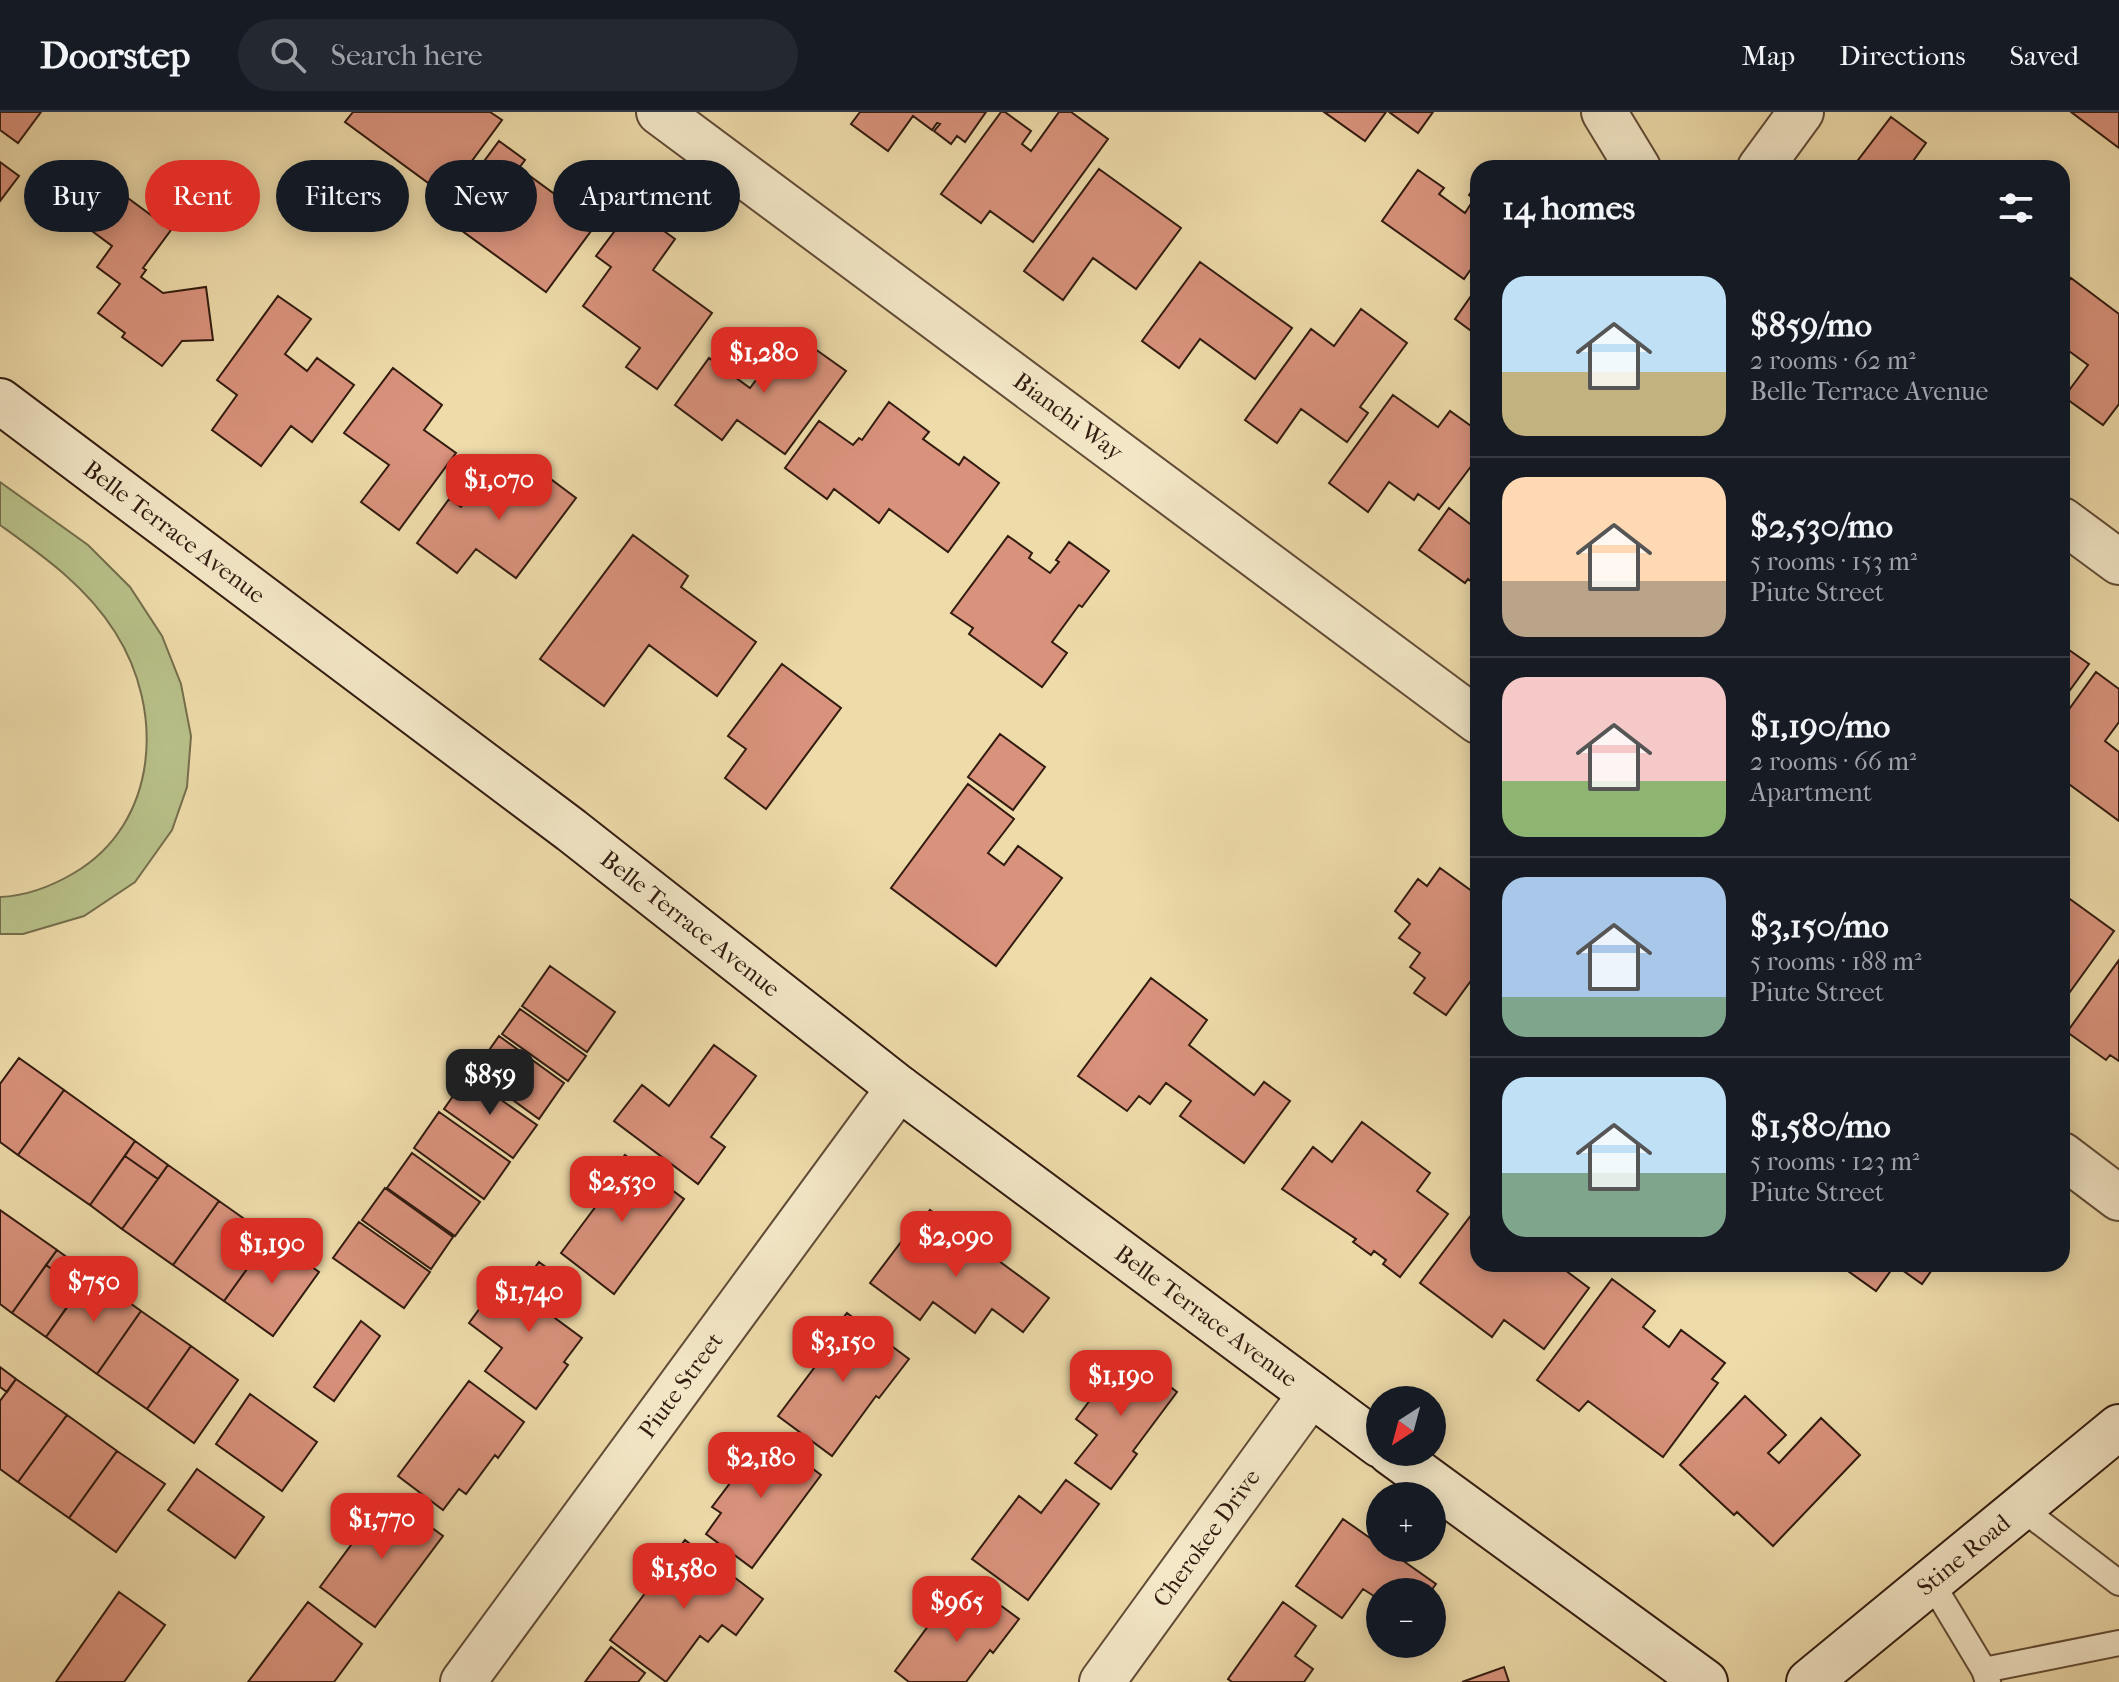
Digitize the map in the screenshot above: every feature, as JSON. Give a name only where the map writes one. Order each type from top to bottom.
[{"type":"street","name":"Bianchi Way","points":[[659,112],[1470,715]]},
{"type":"street","points":[[1604,112],[1633,160]]},
{"type":"street","points":[[1766,160],[1801,112]]},
{"type":"street","name":"Belle Terrace Avenue","points":[[0,401],[571,830],[899,1088],[1366,1435]]},
{"type":"street","points":[[2070,526],[2119,562]]},
{"type":"street","name":"Piute Street","points":[[463,1682],[899,1088]]},
{"type":"street","points":[[2070,1161],[2119,1198]]},
{"type":"street","name":"Cherokee Drive","points":[[1102,1682],[1311,1394]]},
{"type":"street","name":"Stine Road","points":[[1809,1682],[2119,1427]]},
{"type":"street","points":[[1409,1466],[1705,1682]]},
{"type":"lane","points":[[2020,1507],[2119,1583]]},
{"type":"lane","points":[[1930,1580],[1986,1676],[2119,1643]]},
{"type":"green space","points":[[0,482],[88,545],[130,587],[162,636],[181,684],[191,736],[187,787],[172,830],[135,882],[84,916],[23,934],[0,934],[0,897],[29,892],[57,882],[102,851],[123,825],[138,795],[145,763],[146,729],[142,696],[131,663],[115,632],[77,586],[0,525]]},
{"type":"building","points":[[0,112],[41,112],[18,143],[0,130]]},
{"type":"building","points":[[353,112],[490,112],[502,120],[473,160],[425,160],[425,181],[409,169],[409,160],[397,160],[345,122]]},
{"type":"building","points":[[860,112],[986,112],[965,142],[957,136],[951,144],[934,131],[940,124],[937,123],[932,130],[913,116],[888,151],[851,124]]},
{"type":"building","points":[[1001,112],[1031,131],[1022,144],[1031,151],[1059,112],[1071,112],[1108,139],[1033,242],[990,211],[981,223],[941,194]]},
{"type":"building","points":[[1324,112],[1386,112],[1365,141]]},
{"type":"building","points":[[1389,112],[1433,112],[1418,133]]},
{"type":"building","points":[[2071,112],[2119,112],[2119,148]]},
{"type":"building","points":[[1891,117],[1926,143],[1914,160],[1858,160]]},
{"type":"building","points":[[499,141],[525,160],[485,160]]},
{"type":"building","points":[[0,162],[19,176],[0,201]]},
{"type":"building","points":[[1099,169],[1181,228],[1136,289],[1093,258],[1063,300],[1024,271]]},
{"type":"building","points":[[1418,170],[1444,188],[1439,194],[1465,213],[1470,205],[1470,270],[1464,279],[1382,221]]},
{"type":"building","points":[[537,181],[553,193],[553,232],[590,232],[546,292],[464,232],[537,232]]},
{"type":"building","points":[[129,199],[145,211],[145,232],[170,232],[143,268],[146,270],[141,277],[163,293],[206,287],[213,340],[182,341],[162,366],[122,337],[125,333],[98,313],[120,284],[97,267],[112,246],[93,232],[129,232]]},
{"type":"building","points":[[614,232],[665,232],[675,239],[653,270],[712,313],[657,389],[626,367],[640,348],[583,306],[611,267],[596,256]]},
{"type":"building","points":[[1200,262],[1292,328],[1255,379],[1200,339],[1179,368],[1142,341]]},
{"type":"building","points":[[2070,279],[2119,314],[2119,404],[2103,425],[2070,401],[2070,389],[2088,365],[2070,352]]},
{"type":"building","points":[[278,296],[311,319],[285,354],[307,371],[317,358],[354,385],[312,442],[291,426],[261,466],[212,430],[237,395],[217,380]]},
{"type":"building","points":[[1470,297],[1470,330],[1455,319]]},
{"type":"building","points":[[1361,309],[1407,343],[1360,407],[1368,413],[1347,442],[1301,409],[1277,443],[1245,420],[1311,329],[1334,346]]},
{"type":"building","points":[[794,334],[846,371],[785,454],[737,420],[722,440],[675,405],[709,358],[750,388]]},
{"type":"building","points":[[393,368],[442,405],[424,430],[456,453],[399,530],[361,502],[389,465],[344,433]]},
{"type":"building","points":[[1393,395],[1438,427],[1450,411],[1470,425],[1470,468],[1439,509],[1418,494],[1414,500],[1389,482],[1368,512],[1329,483]]},
{"type":"building","points":[[889,402],[929,432],[923,439],[959,465],[964,457],[999,483],[948,552],[889,509],[879,523],[834,489],[827,499],[785,468],[819,421],[853,445],[859,438],[862,440]]},
{"type":"building","points":[[528,462],[576,498],[516,578],[476,549],[457,573],[417,543],[449,499],[461,507],[485,475],[507,490]]},
{"type":"building","points":[[1449,508],[1470,524],[1470,581],[1465,583],[1419,550]]},
{"type":"building","points":[[633,535],[688,576],[681,587],[756,642],[717,696],[649,645],[604,706],[540,659]]},
{"type":"building","points":[[1008,536],[1032,553],[1029,558],[1050,573],[1069,542],[1109,571],[1052,642],[1067,653],[1042,687],[969,634],[973,628],[951,613]]},
{"type":"building","points":[[2070,651],[2089,664],[2070,690]]},
{"type":"building","points":[[782,664],[841,708],[766,809],[725,778],[746,749],[728,736]]},
{"type":"building","points":[[2096,672],[2119,689],[2119,722],[2105,741],[2119,752],[2119,821],[2070,785],[2070,708]]},
{"type":"building","points":[[1000,734],[1045,767],[1013,810],[968,777]]},
{"type":"building","points":[[968,784],[1014,819],[988,853],[1004,865],[1018,846],[1062,878],[996,966],[891,888]]},
{"type":"building","points":[[1440,868],[1470,890],[1470,982],[1446,1015],[1414,993],[1425,978],[1410,967],[1420,953],[1399,938],[1410,924],[1395,911],[1418,879],[1427,886]]},
{"type":"building","points":[[2070,899],[2114,931],[2070,992]]},
{"type":"building","points":[[2119,960],[2119,1061],[2110,1055],[2106,1060],[2070,1034],[2070,1028]]},
{"type":"building","points":[[550,966],[615,1012],[587,1052],[522,1006]]},
{"type":"building","points":[[1151,978],[1207,1020],[1189,1045],[1254,1095],[1264,1082],[1290,1101],[1244,1163],[1180,1116],[1191,1101],[1166,1083],[1150,1104],[1139,1096],[1127,1111],[1078,1076]]},
{"type":"building","points":[[520,1009],[586,1056],[568,1081],[502,1034]]},
{"type":"building","points":[[499,1036],[564,1083],[539,1119],[474,1072]]},
{"type":"building","points":[[714,1045],[756,1076],[711,1137],[725,1147],[698,1184],[614,1121],[642,1085],[669,1106]]},
{"type":"building","points":[[19,1058],[64,1090],[18,1155],[0,1142],[0,1084]]},
{"type":"building","points":[[467,1076],[537,1125],[513,1158],[444,1109]]},
{"type":"building","points":[[64,1090],[135,1141],[90,1205],[18,1155]]},
{"type":"building","points":[[439,1112],[510,1162],[484,1199],[414,1148]]},
{"type":"building","points":[[1362,1122],[1430,1173],[1417,1191],[1448,1214],[1400,1277],[1383,1264],[1386,1260],[1374,1251],[1371,1255],[1353,1242],[1356,1239],[1282,1189],[1313,1147],[1332,1162]]},
{"type":"building","points":[[135,1141],[168,1165],[158,1179],[125,1156]]},
{"type":"building","points":[[412,1153],[480,1202],[455,1236],[387,1188]]},
{"type":"building","points":[[625,1155],[684,1199],[614,1294],[561,1253],[605,1194],[599,1189]]},
{"type":"building","points":[[125,1156],[158,1179],[122,1229],[90,1205]]},
{"type":"building","points":[[168,1165],[219,1201],[173,1265],[122,1229]]},
{"type":"building","points":[[385,1188],[453,1237],[431,1269],[362,1220]]},
{"type":"building","points":[[219,1201],[270,1237],[224,1301],[173,1265]]},
{"type":"building","points":[[0,1210],[57,1250],[12,1313],[0,1304]]},
{"type":"building","points":[[930,1210],[1049,1298],[1023,1332],[992,1309],[975,1333],[933,1302],[920,1320],[870,1283]]},
{"type":"building","points":[[1470,1217],[1470,1272],[1568,1272],[1589,1288],[1544,1349],[1504,1320],[1492,1337],[1420,1283]]},
{"type":"building","points":[[359,1222],[430,1272],[404,1308],[333,1258]]},
{"type":"building","points":[[270,1237],[319,1272],[273,1336],[224,1301]]},
{"type":"building","points":[[57,1250],[90,1274],[80,1289],[46,1265]]},
{"type":"building","points":[[539,1262],[576,1289],[555,1318],[582,1338],[564,1362],[568,1365],[536,1409],[485,1371],[502,1348],[469,1323],[500,1281],[516,1293]]},
{"type":"building","points":[[46,1265],[80,1289],[46,1337],[12,1313]]},
{"type":"building","points":[[1849,1272],[1890,1272],[1876,1291]]},
{"type":"building","points":[[1905,1272],[1930,1272],[1922,1284]]},
{"type":"building","points":[[90,1274],[141,1311],[97,1374],[46,1337]]},
{"type":"building","points":[[1612,1279],[1655,1311],[1643,1327],[1669,1347],[1681,1330],[1725,1363],[1712,1379],[1718,1383],[1663,1457],[1588,1401],[1579,1411],[1537,1380]]},
{"type":"building","points":[[141,1311],[191,1346],[147,1409],[97,1374]]},
{"type":"building","points":[[847,1313],[909,1359],[879,1398],[876,1396],[832,1456],[778,1416],[823,1356],[817,1352]]},
{"type":"building","points":[[361,1321],[380,1336],[334,1401],[314,1387]]},
{"type":"building","points":[[191,1346],[238,1380],[194,1443],[147,1409]]},
{"type":"building","points":[[1125,1353],[1177,1392],[1133,1451],[1137,1454],[1111,1489],[1075,1463],[1097,1435],[1076,1419]]},
{"type":"building","points":[[0,1367],[16,1379],[7,1392],[0,1387]]},
{"type":"building","points":[[16,1379],[67,1415],[18,1482],[0,1469],[0,1401]]},
{"type":"building","points":[[469,1381],[524,1422],[466,1494],[459,1489],[443,1510],[398,1476]]},
{"type":"building","points":[[250,1394],[317,1442],[282,1491],[216,1444]]},
{"type":"building","points":[[1745,1396],[1786,1435],[1768,1453],[1779,1463],[1821,1418],[1860,1455],[1773,1546],[1680,1465]]},
{"type":"building","points":[[67,1415],[117,1451],[69,1518],[18,1482]]},
{"type":"building","points":[[767,1434],[821,1475],[752,1568],[706,1534],[721,1513],[712,1507]]},
{"type":"building","points":[[117,1451],[165,1484],[116,1552],[69,1518]]},
{"type":"building","points":[[197,1469],[264,1517],[235,1558],[168,1510]]},
{"type":"building","points":[[1066,1480],[1099,1504],[1028,1600],[972,1559],[1019,1496],[1041,1513]]},
{"type":"building","points":[[388,1495],[443,1536],[375,1627],[320,1587]]},
{"type":"building","points":[[1343,1519],[1366,1535],[1366,1562],[1405,1562],[1428,1578],[1366,1578],[1366,1591],[1363,1589],[1342,1618],[1296,1586]]},
{"type":"building","points":[[685,1540],[763,1599],[736,1635],[722,1625],[708,1642],[700,1636],[666,1682],[610,1640]]},
{"type":"building","points":[[119,1592],[165,1625],[124,1682],[56,1682]]},
{"type":"building","points":[[985,1594],[1019,1619],[966,1682],[909,1682],[895,1671],[940,1610],[961,1625]]},
{"type":"building","points":[[308,1602],[362,1644],[334,1682],[248,1682]]},
{"type":"building","points":[[1283,1602],[1316,1626],[1295,1656],[1313,1669],[1304,1682],[1232,1682],[1228,1679]]},
{"type":"building","points":[[611,1647],[645,1673],[638,1682],[585,1682]]},
{"type":"building","points":[[1504,1667],[1509,1682],[1462,1682]]}]
